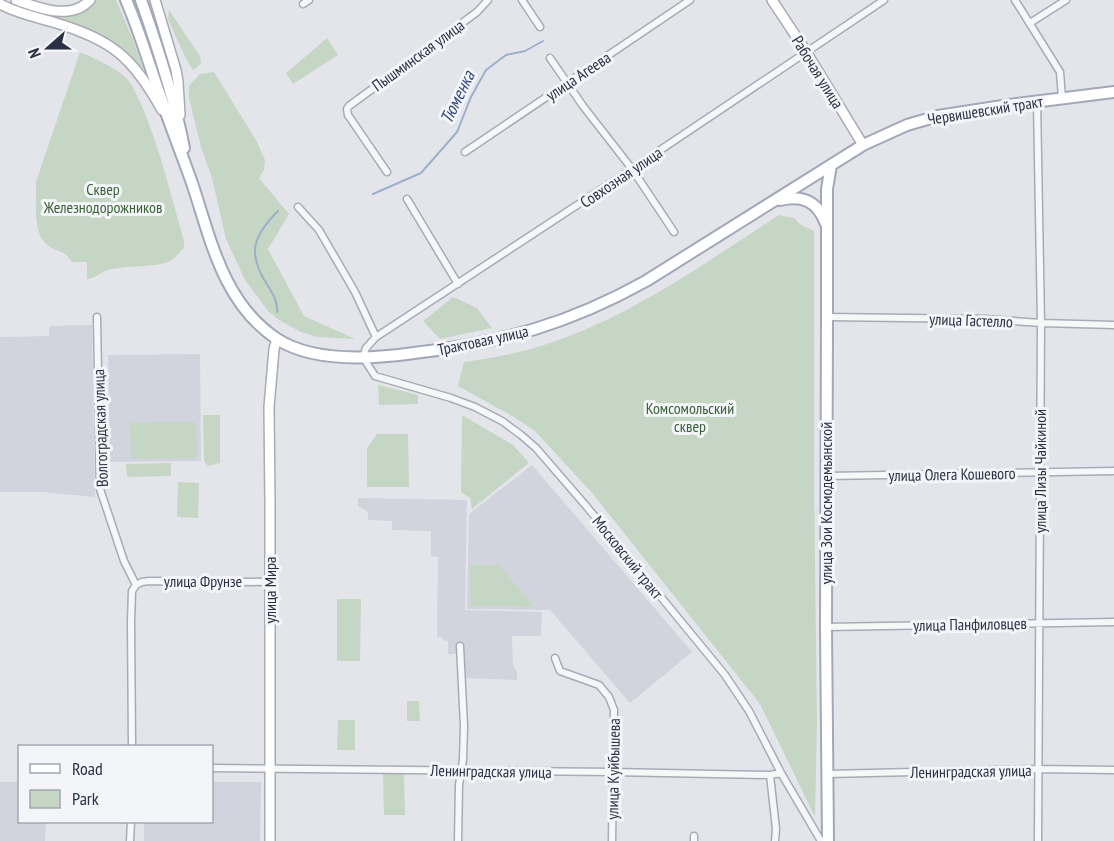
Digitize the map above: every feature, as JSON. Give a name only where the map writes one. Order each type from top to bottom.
[{"type":"main road","name":"Трактовая улица","points":[[126,0],[175,126],[215,257],[228,285],[251,316],[277,339],[317,354],[343,357],[398,355],[474,345],[526,333],[572,317],[612,300],[646,281],[831,165]]},
{"type":"main road","name":"Трактовая улица","points":[[141,0],[162,62],[175,126]]},
{"type":"main road","name":"Червишевский тракт","points":[[831,165],[863,145],[907,125],[938,116],[1037,101],[1114,93]]},
{"type":"main road","name":"улица Зои Космодемьянской","points":[[828,841],[827,189],[831,165]]},
{"type":"main road","points":[[768,205],[788,198],[807,201],[821,212],[827,228]]},
{"type":"street","points":[[16,0],[51,10],[68,11],[80,8],[90,0]]},
{"type":"street","points":[[155,0],[178,82],[175,126]]},
{"type":"street","name":"Пышминская улица","points":[[387,172],[348,115],[347,109],[351,103],[477,12],[488,0]]},
{"type":"street","points":[[522,0],[540,27]]},
{"type":"street","name":"улица Агеева","points":[[465,152],[690,0]]},
{"type":"street","name":"Рабочая улица","points":[[772,0],[863,145]]},
{"type":"street","name":"Совхозная улица","points":[[363,357],[366,348],[376,337],[632,170],[884,0]]},
{"type":"street","points":[[1015,0],[1060,72],[1062,99]]},
{"type":"street","points":[[1030,23],[1066,0]]},
{"type":"street","points":[[0,4],[84,32],[103,41],[138,71],[175,126]]},
{"type":"street","points":[[550,58],[674,232]]},
{"type":"street","name":"улица Лизы Чайкиной","points":[[1037,101],[1041,323],[1038,841]]},
{"type":"street","points":[[407,199],[458,284]]},
{"type":"street","points":[[298,207],[319,230],[355,292],[376,337]]},
{"type":"street","name":"Волгоградская улица","points":[[97,317],[100,489],[123,561],[136,585]]},
{"type":"street","name":"улица Гастелло","points":[[827,317],[986,319],[1114,325]]},
{"type":"street","name":"улица Мира","points":[[270,841],[269,407],[274,349],[277,339]]},
{"type":"street","name":"Московский тракт","points":[[363,357],[375,376],[475,407],[501,421],[536,448],[725,675],[749,711],[820,841]]},
{"type":"street","name":"улица Олега Кошевого","points":[[827,476],[1114,471]]},
{"type":"street","name":"улица Фрунзе","points":[[136,585],[149,581],[270,582]]},
{"type":"street","points":[[132,745],[131,622],[132,591],[136,585]]},
{"type":"street","name":"улица Панфиловцев","points":[[826,627],[1114,622]]},
{"type":"street","points":[[458,841],[459,785],[462,771],[464,726],[460,646]]},
{"type":"street","name":"улица Куйбышева","points":[[555,658],[560,671],[599,685],[609,697],[614,710],[612,841]]},
{"type":"street","name":"Ленинградская улица","points":[[213,768],[770,775],[781,772]]},
{"type":"street","name":"Ленинградская улица","points":[[828,774],[1114,770]]},
{"type":"street","points":[[770,775],[776,841]]},
{"type":"street","points":[[130,841],[131,823]]},
{"type":"shaded area","points":[[92,325],[95,497],[42,492],[0,492],[0,337],[49,336],[49,326]]},
{"type":"shaded area","points":[[200,354],[201,461],[110,462],[108,355]]},
{"type":"shaded area","points":[[532,465],[692,652],[630,703],[550,610],[467,609],[469,514]]},
{"type":"shaded area","points":[[358,498],[467,500],[465,610],[542,612],[541,636],[512,636],[513,665],[517,672],[517,680],[465,678],[465,654],[448,654],[448,641],[437,637],[438,557],[431,556],[431,531],[392,530],[392,521],[368,520],[368,512],[358,506]]},
{"type":"shaded area","points":[[0,782],[18,782],[18,823],[46,823],[45,841],[0,841]]},
{"type":"shaded area","points":[[213,782],[261,782],[260,841],[144,841],[144,823],[213,823]]},
{"type":"green space","points":[[97,0],[116,0],[143,69],[124,52],[104,39],[60,19],[86,11]]},
{"type":"green space","points":[[169,10],[200,56],[201,64],[193,70],[168,19]]},
{"type":"green space","points":[[327,38],[338,55],[293,84],[286,73]]},
{"type":"green space","name":"Сквер Железнодорожников","points":[[80,52],[106,64],[124,76],[141,104],[160,155],[184,241],[184,248],[170,261],[157,265],[108,270],[87,279],[87,262],[72,262],[64,253],[45,243],[41,237],[36,214],[36,182]]},
{"type":"green space","points":[[214,72],[257,142],[265,160],[264,170],[259,178],[289,214],[268,249],[304,316],[355,339],[317,337],[301,332],[268,311],[245,280],[226,239],[212,178],[201,147],[189,98],[189,86],[200,74]]},
{"type":"green space","name":"Комсомольский сквер","points":[[779,215],[794,218],[801,225],[814,231],[817,722],[815,817],[760,704],[593,494],[535,431],[458,386],[464,362],[542,346],[613,317],[669,286]]},
{"type":"green space","points":[[453,297],[477,308],[492,328],[440,339],[423,321]]},
{"type":"green space","points":[[378,385],[418,395],[418,404],[379,405]]},
{"type":"green space","points":[[203,415],[220,415],[220,463],[208,466],[204,461]]},
{"type":"green space","points":[[462,415],[513,445],[529,463],[472,509],[470,498],[461,492]]},
{"type":"green space","points":[[196,422],[197,458],[131,459],[130,423]]},
{"type":"green space","points":[[377,434],[408,434],[409,487],[367,487],[367,448]]},
{"type":"green space","points":[[171,463],[171,476],[127,477],[126,464]]},
{"type":"green space","points":[[178,482],[199,483],[198,518],[177,517]]},
{"type":"green space","points":[[470,565],[499,565],[534,607],[471,606]]},
{"type":"green space","points":[[337,599],[361,599],[360,661],[337,661]]},
{"type":"green space","points":[[407,701],[419,701],[420,721],[407,721]]},
{"type":"green space","points":[[338,720],[355,720],[355,750],[337,750]]},
{"type":"green space","points":[[383,774],[404,774],[405,815],[384,815]]},
{"type":"waterway","name":"Тюменка","points":[[373,194],[421,173],[457,132],[471,97],[486,70],[506,55],[525,51],[543,41]]},
{"type":"waterway","name":"Тюменка","points":[[277,312],[275,298],[257,264],[255,246],[263,229],[278,211]]}]
